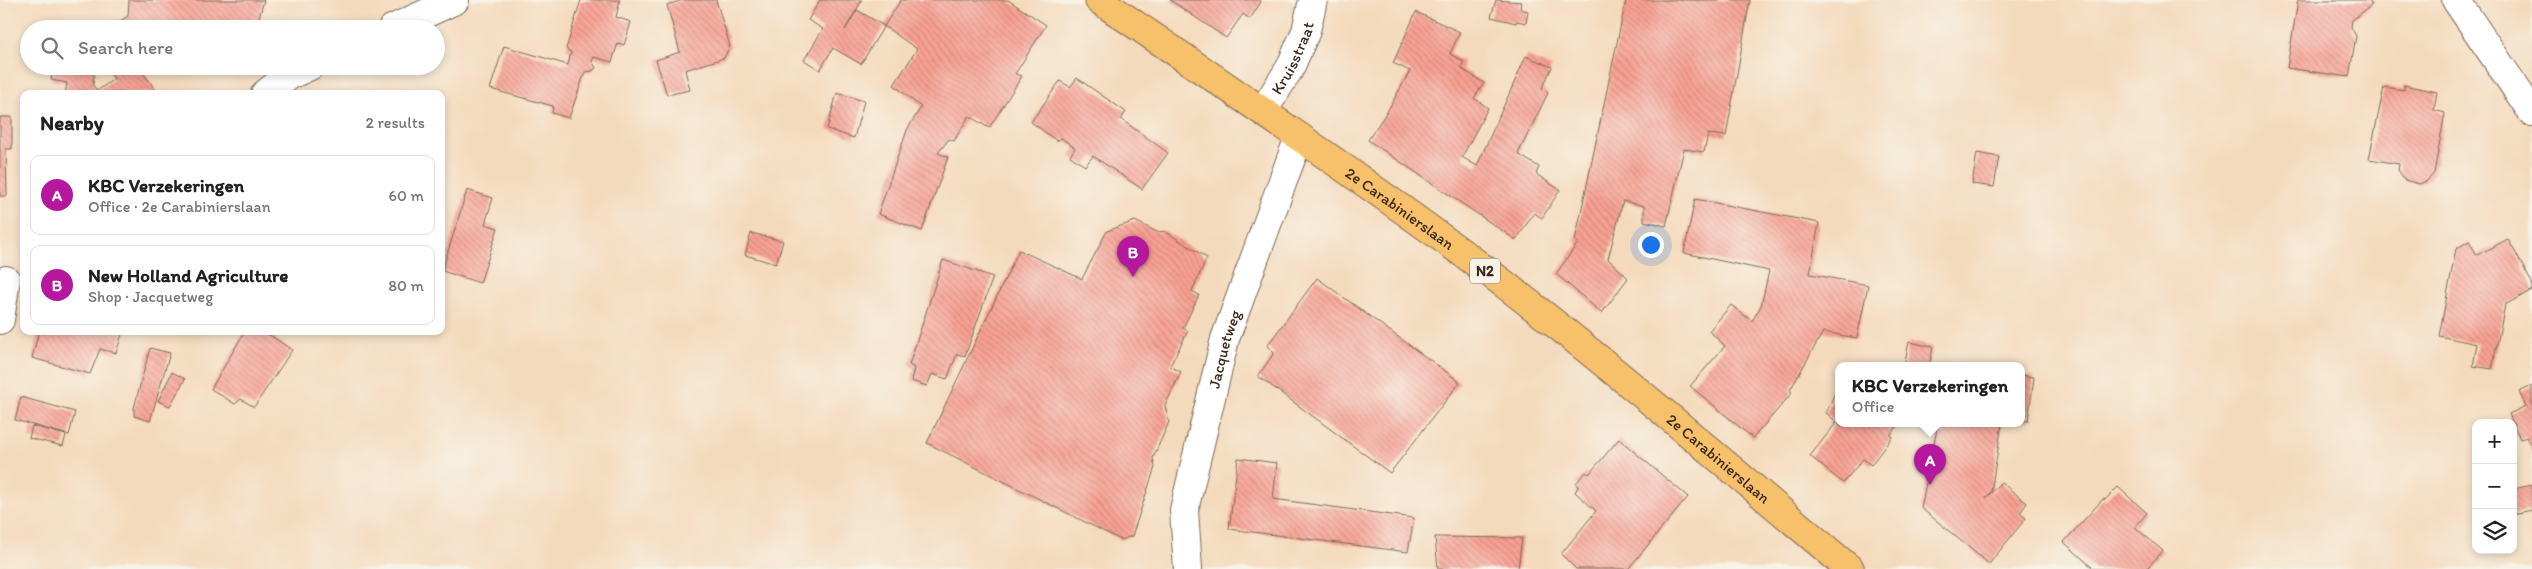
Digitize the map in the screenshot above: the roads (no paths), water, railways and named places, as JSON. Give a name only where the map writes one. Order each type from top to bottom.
[{"type":"main road","name":"2e Carabinierslaan","points":[[1099,0],[1299,136],[1503,284],[1604,364],[1850,569]]},
{"type":"street","points":[[412,20],[455,0]]},
{"type":"street","name":"Kruisstraat","points":[[1263,111],[1290,68],[1298,50],[1306,31],[1312,0]]},
{"type":"street","points":[[2456,0],[2532,112]]},
{"type":"street","points":[[270,90],[290,75]]},
{"type":"street","name":"Jacquetweg","points":[[1188,569],[1184,510],[1225,339],[1299,136]]},
{"type":"street","points":[[0,320],[10,277]]},
{"type":"place","name":"New Holland Agriculture","points":[[1133,277]]},
{"type":"place","name":"KBC Verzekeringen","points":[[1930,485]]}]
